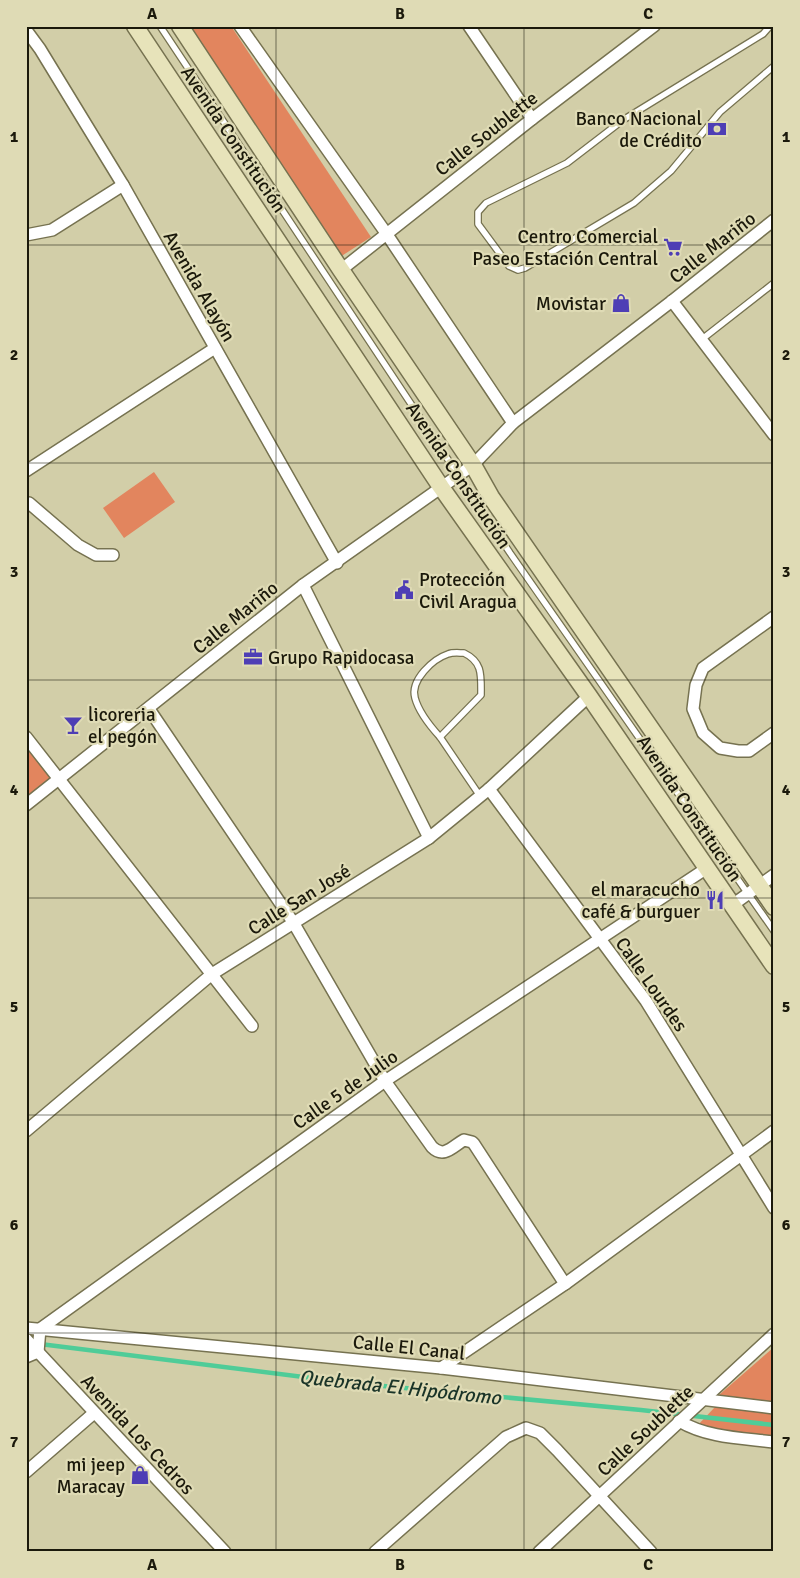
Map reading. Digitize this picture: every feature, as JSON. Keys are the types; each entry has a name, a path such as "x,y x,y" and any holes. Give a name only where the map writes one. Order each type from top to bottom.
{"street":[{"name":"Avenida Constitución","path":"135,26 441,487 589,696 774,966"},
{"name":"Avenida Constitución","path":"180,26 340,270 473,465 491,498 754,890 774,907"},
{"path":"240,26 386,233 513,423"},
{"path":"469,26 532,119"},
{"name":"Calle Soublette","path":"340,270 654,26"},
{"name":"Avenida Alayón","path":"26,30 40,49 122,185 337,562"},
{"path":"26,235 52,230 122,185"},
{"name":"Calle Mariño","path":"26,805 303,585 473,465 513,423 774,220"},
{"path":"672,301 774,434"},
{"path":"26,471 215,348"},
{"path":"27,503 78,545 96,555 113,555"},
{"path":"303,585 429,838"},
{"path":"774,617 702,668 696,685 693,709 703,732 720,748 738,752 749,751 774,733"},
{"name":"Calle San José","path":"26,1131 212,974 429,838 485,792 589,696"},
{"path":"149,709 293,922 385,1081 435,1150 446,1152 464,1140 474,1144 565,1284"},
{"path":"26,737 252,1026"},
{"name":"Calle Lourdes","path":"485,792 646,1001 774,1208"},
{"name":"Calle 5 de Julio","path":"40,1329 385,1081 707,868"},
{"path":"732,906 774,875"},
{"path":"441,1368 565,1284 774,1131"},
{"name":"Calle El Canal","path":"26,1328 441,1368 774,1408"},
{"path":"26,1357 37,1351 40,1329"},
{"name":"Calle Soublette","path":"540,1552 774,1334"},
{"name":"Avenida Los Cedros","path":"26,1339 225,1552"},
{"path":"26,1472 94,1413"},
{"path":"680,1421 706,1434 774,1442"},
{"path":"375,1552 506,1437 526,1428 540,1433 651,1552"}],"lane":[{"path":"160,26 510,553 754,890 774,931"},
{"path":"770,26 763,34 623,120 567,163 486,203 478,212 478,224 509,266 518,270 526,268 634,203 671,171 720,112 774,66"},
{"path":"701,340 774,283"},
{"path":"440,737 481,695 481,677 478,664 472,656 464,652 448,654 431,664 418,676 414,696 426,722 485,792"}],"shaded area":[{"path":"188,26 231,26 371,237 340,257"},
{"path":"154,472 175,502 124,538 103,508"},
{"path":"26,737 59,778 26,805"},
{"path":"774,1347 774,1402 719,1395"},
{"path":"716,1406 774,1413 774,1439 696,1427"}],"waterway":[{"name":"Quebrada El Hipódromo","path":"40,1344 351,1383 641,1410 774,1425"}],"place":[{"name":"Banco Nacional de Crédito","path":"717,129"},
{"name":"Centro Comercial Paseo Estación Central","path":"673,247"},
{"name":"Movistar","path":"621,303"},
{"name":"Protección Civil Aragua","path":"404,590"},
{"name":"Grupo Rapidocasa","path":"253,657"},
{"name":"licoreria el pegón","path":"73,725"},
{"name":"el maracucho café & burguer","path":"715,900"},
{"name":"mi jeep Maracay","path":"140,1475"}]}
